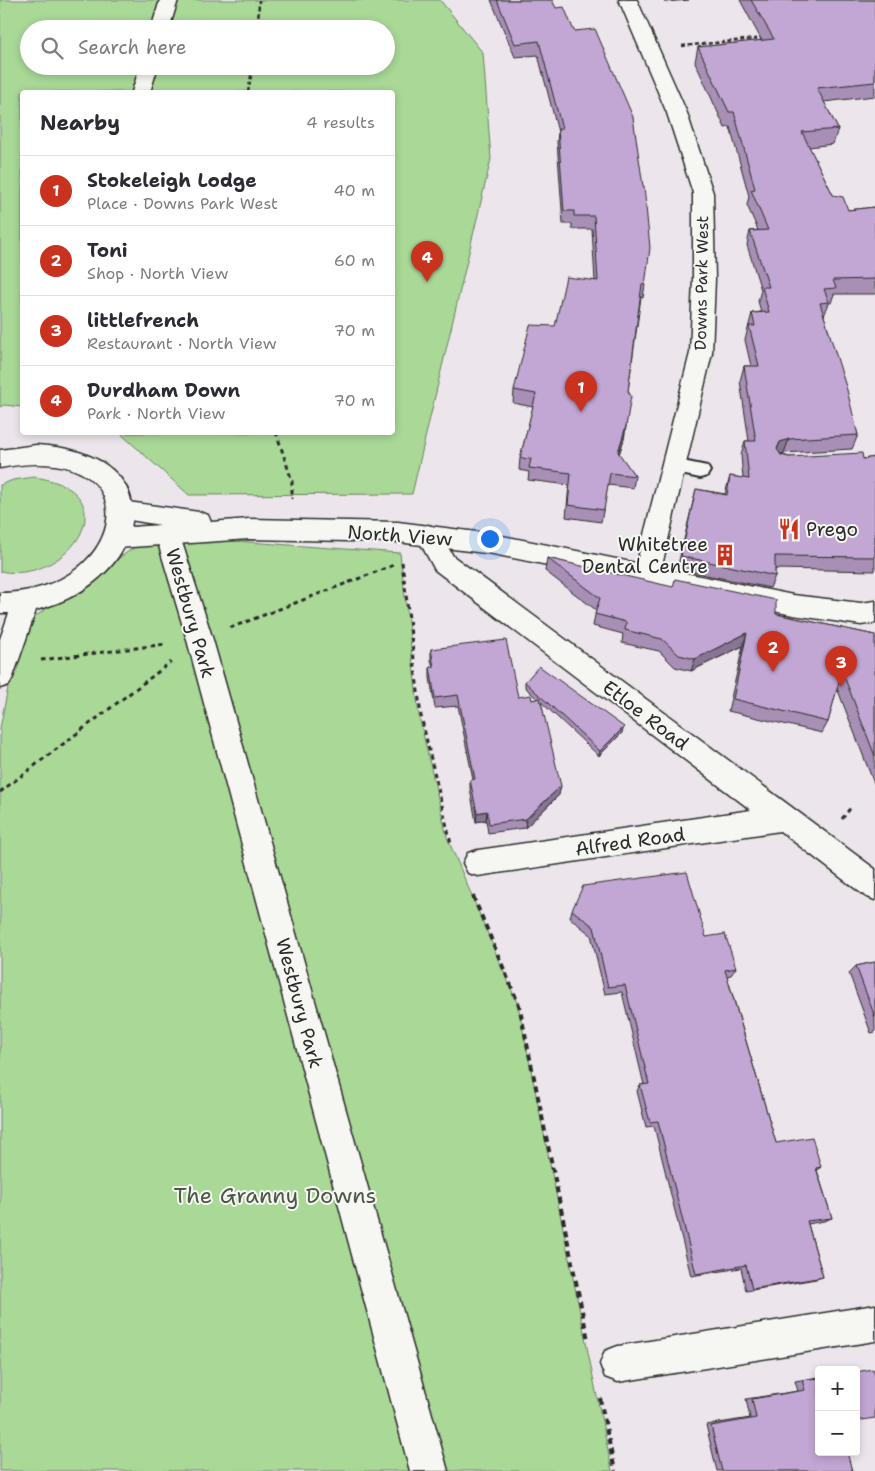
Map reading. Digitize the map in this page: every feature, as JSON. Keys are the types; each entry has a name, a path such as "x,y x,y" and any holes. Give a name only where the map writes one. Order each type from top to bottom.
{"street":[{"path":"163,20 169,0"},
{"name":"Downs Park West","path":"628,0 677,113 703,192 704,279 700,353 647,574"},
{"path":"142,90 146,75"},
{"path":"9,457 25,435"},
{"path":"0,603 26,602 54,595 82,580 103,560 117,538 121,510 115,491 102,474 83,462 62,444 40,453 9,457"},
{"name":"North View","path":"121,510 248,529"},
{"name":"North View","path":"117,538 168,536 248,529 398,532 493,544 793,605 861,614 875,612"},
{"name":"Etloe Road","path":"428,535 444,563 782,818 871,880"},
{"name":"Westbury Park","path":"168,536 200,640 429,1471"},
{"path":"2,671 26,602"},
{"name":"Alfred Road","path":"466,858 782,818"},
{"path":"604,1355 875,1323"}],"lane":[{"path":"674,466 700,471"}],"path":[{"path":"258,20 259,0"},
{"path":"650,50 767,38"},
{"path":"248,90 251,75"},
{"path":"277,435 292,481 292,498 283,529"},
{"path":"398,532 421,716 448,838 466,858"},
{"path":"2,671 200,640"},
{"path":"472,894 519,1005 604,1355"},
{"path":"599,1394 615,1471"}],"green space":[{"path":"0,0 440,0 483,53 491,159 412,494 189,495 122,435 395,435 395,90 20,90 20,407 4,405 0,407"},
{"path":"34,477 64,486 80,500 85,517 80,535 67,552 48,565 25,572 0,571 0,485 13,480"},
{"name":"The Granny Downs","path":"152,535 400,553 419,716 447,837 518,1005 612,1471 0,1471 0,728 20,627"}],"building":[{"path":"497,0 552,0 556,8 564,7 574,31 595,29 633,117 644,186 650,248 645,285 642,284 628,391 631,396 626,426 618,452 635,476 610,473 604,510 568,505 571,473 529,468 531,459 520,458 536,394 514,390 530,325 555,326 566,277 598,281 594,216 574,216 574,211 564,211 558,129 562,129 539,41 515,44"},
{"path":"751,0 875,0 875,82 817,88 838,129 802,132 833,195 843,197 848,210 875,207 875,279 833,280 836,288 824,289 829,302 820,303 847,390 858,435 789,439 780,442 777,449 781,455 789,457 862,453 863,459 875,457 875,557 775,556 775,576 681,556 696,489 727,495 730,476 749,479 745,441 756,441 744,366 759,366 749,326 755,326 752,313 769,312 762,287 769,287 750,231 768,230 751,190 755,189 734,112 729,112 698,47 774,39"},
{"path":"547,558 673,587 675,579 776,600 776,614 875,635 875,756 842,671 828,722 733,699 747,633 695,659 679,655 662,639 625,630 626,622 595,614 600,598"},
{"path":"506,640 518,697 531,695 532,700 540,698 561,786 526,819 489,824 487,811 477,813 470,780 475,779 458,695 435,698 430,667 434,667 431,649"},
{"path":"539,666 624,727 600,751 525,682"},
{"path":"687,872 706,937 725,934 736,968 725,970 776,1143 812,1137 821,1167 816,1168 832,1218 807,1221 823,1277 752,1289 746,1265 696,1274 658,1121 650,1122 640,1085 649,1084 625,985 608,987 594,927 572,910 583,886"},
{"path":"875,962 875,1017 856,966"},
{"path":"873,1369 875,1372 875,1418 860,1420 860,1411 860,1371"},
{"path":"815,1378 815,1456 848,1456 852,1471 722,1471 711,1426 756,1418 752,1399 805,1390 802,1380"}],"place":[{"name":"Durdham Down","path":"427,282"},
{"name":"Stokeleigh Lodge","path":"581,412"},
{"name":"Prego","path":"789,529"},
{"name":"Whitetree Dental Centre","path":"725,555"},
{"name":"Toni","path":"773,672"},
{"name":"littlefrench","path":"841,687"}]}
